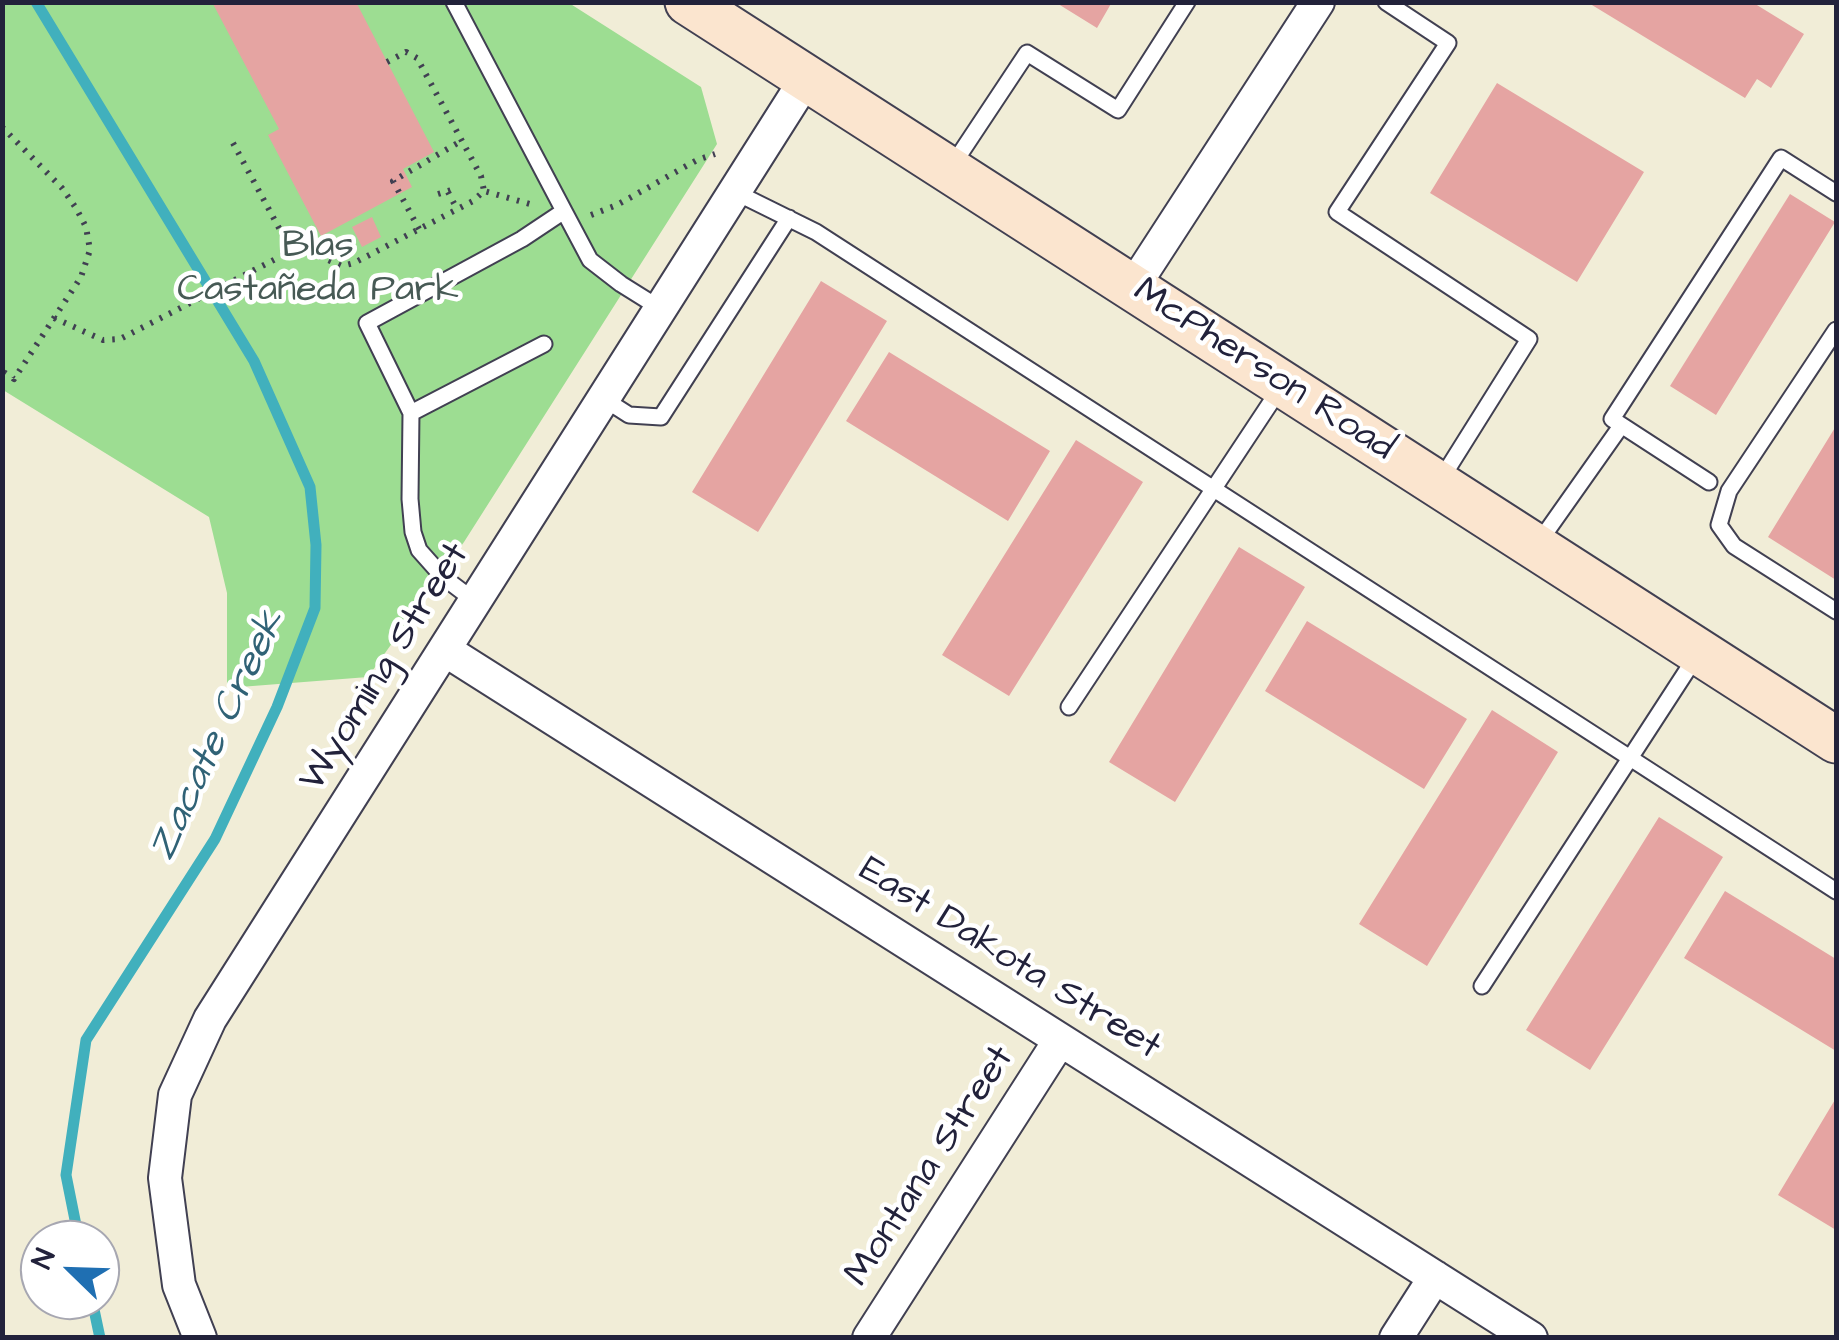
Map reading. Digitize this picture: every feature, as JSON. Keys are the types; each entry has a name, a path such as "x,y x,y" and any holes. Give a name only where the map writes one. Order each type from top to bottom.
{"main road":[{"name":"McPherson Road","path":"688,2 1699,652 1833,731"}],"street":[{"path":"1133,287 1318,2"},
{"name":"Wyoming Street","path":"200,1338 180,1284 165,1178 175,1095 210,1019 806,80"},
{"name":"East Dakota Street","path":"445,650 1531,1338"},
{"name":"Montana Street","path":"870,1338 1060,1040"},
{"path":"1396,1338 1435,1277"}],"lane":[{"path":"454,2 590,260 661,309"},
{"path":"950,170 1026,53 1118,110 1187,2"},
{"path":"1386,2 1448,43 1338,212 1529,339 1438,484"},
{"path":"1709,482 1612,419 1782,158 1836,194"},
{"path":"735,192 816,232 1836,891"},
{"path":"476,602 428,563 413,532 411,413 367,323 522,239 564,211"},
{"path":"604,400 628,414 661,417 789,218"},
{"path":"1836,330 1729,491 1719,525 1734,546 1836,612"},
{"path":"411,413 544,344"},
{"path":"1069,707 1283,384"},
{"path":"1536,547 1621,426"},
{"path":"1482,986 1699,652"}],"path":[{"path":"387,62 406,52 417,58 480,176 484,191"},
{"path":"2,127 62,188 86,227 90,250 88,263 14,379 2,371"},
{"path":"419,229 393,181 462,141"},
{"path":"233,143 292,252"},
{"path":"589,215 617,205 715,154"},
{"path":"438,194 458,188"},
{"path":"54,318 102,340 120,339 299,248 342,266 457,209 484,191 535,205"},
{"path":"448,192 457,209"}],"green space":[{"name":"Blas Castañeda Park","path":"2,3 569,3 701,87 717,144 464,542 368,677 227,688 227,593 209,517 3,390"}],"building":[{"path":"212,2 356,2 434,152 403,169 412,187 321,236 268,135 279,129"},
{"path":"1055,2 1112,2 1097,28"},
{"path":"1587,2 1752,2 1804,34 1771,88 1757,79 1745,98"},
{"path":"1497,83 1644,172 1577,282 1430,193"},
{"path":"1790,194 1835,222 1716,415 1670,386"},
{"path":"372,217 381,237 362,247 352,227"},
{"path":"821,281 887,321 758,532 692,492"},
{"path":"889,352 1050,451 1008,521 846,421"},
{"path":"1836,426 1836,580 1768,537"},
{"path":"1076,440 1143,482 1009,696 942,655"},
{"path":"1239,547 1305,587 1175,802 1109,762"},
{"path":"1307,621 1467,719 1424,789 1265,691"},
{"path":"1492,710 1558,752 1427,966 1359,924"},
{"path":"1659,817 1723,857 1590,1070 1526,1030"},
{"path":"1725,891 1836,959 1836,1051 1684,958"},
{"path":"1836,1098 1836,1230 1778,1195"}],"waterway":[{"name":"Zacate Creek","path":"36,2 254,361 310,487 316,545 315,608 277,707 215,839 86,1040 66,1175 75,1220"},
{"name":"Zacate Creek","path":"96,1320 100,1338"}]}
